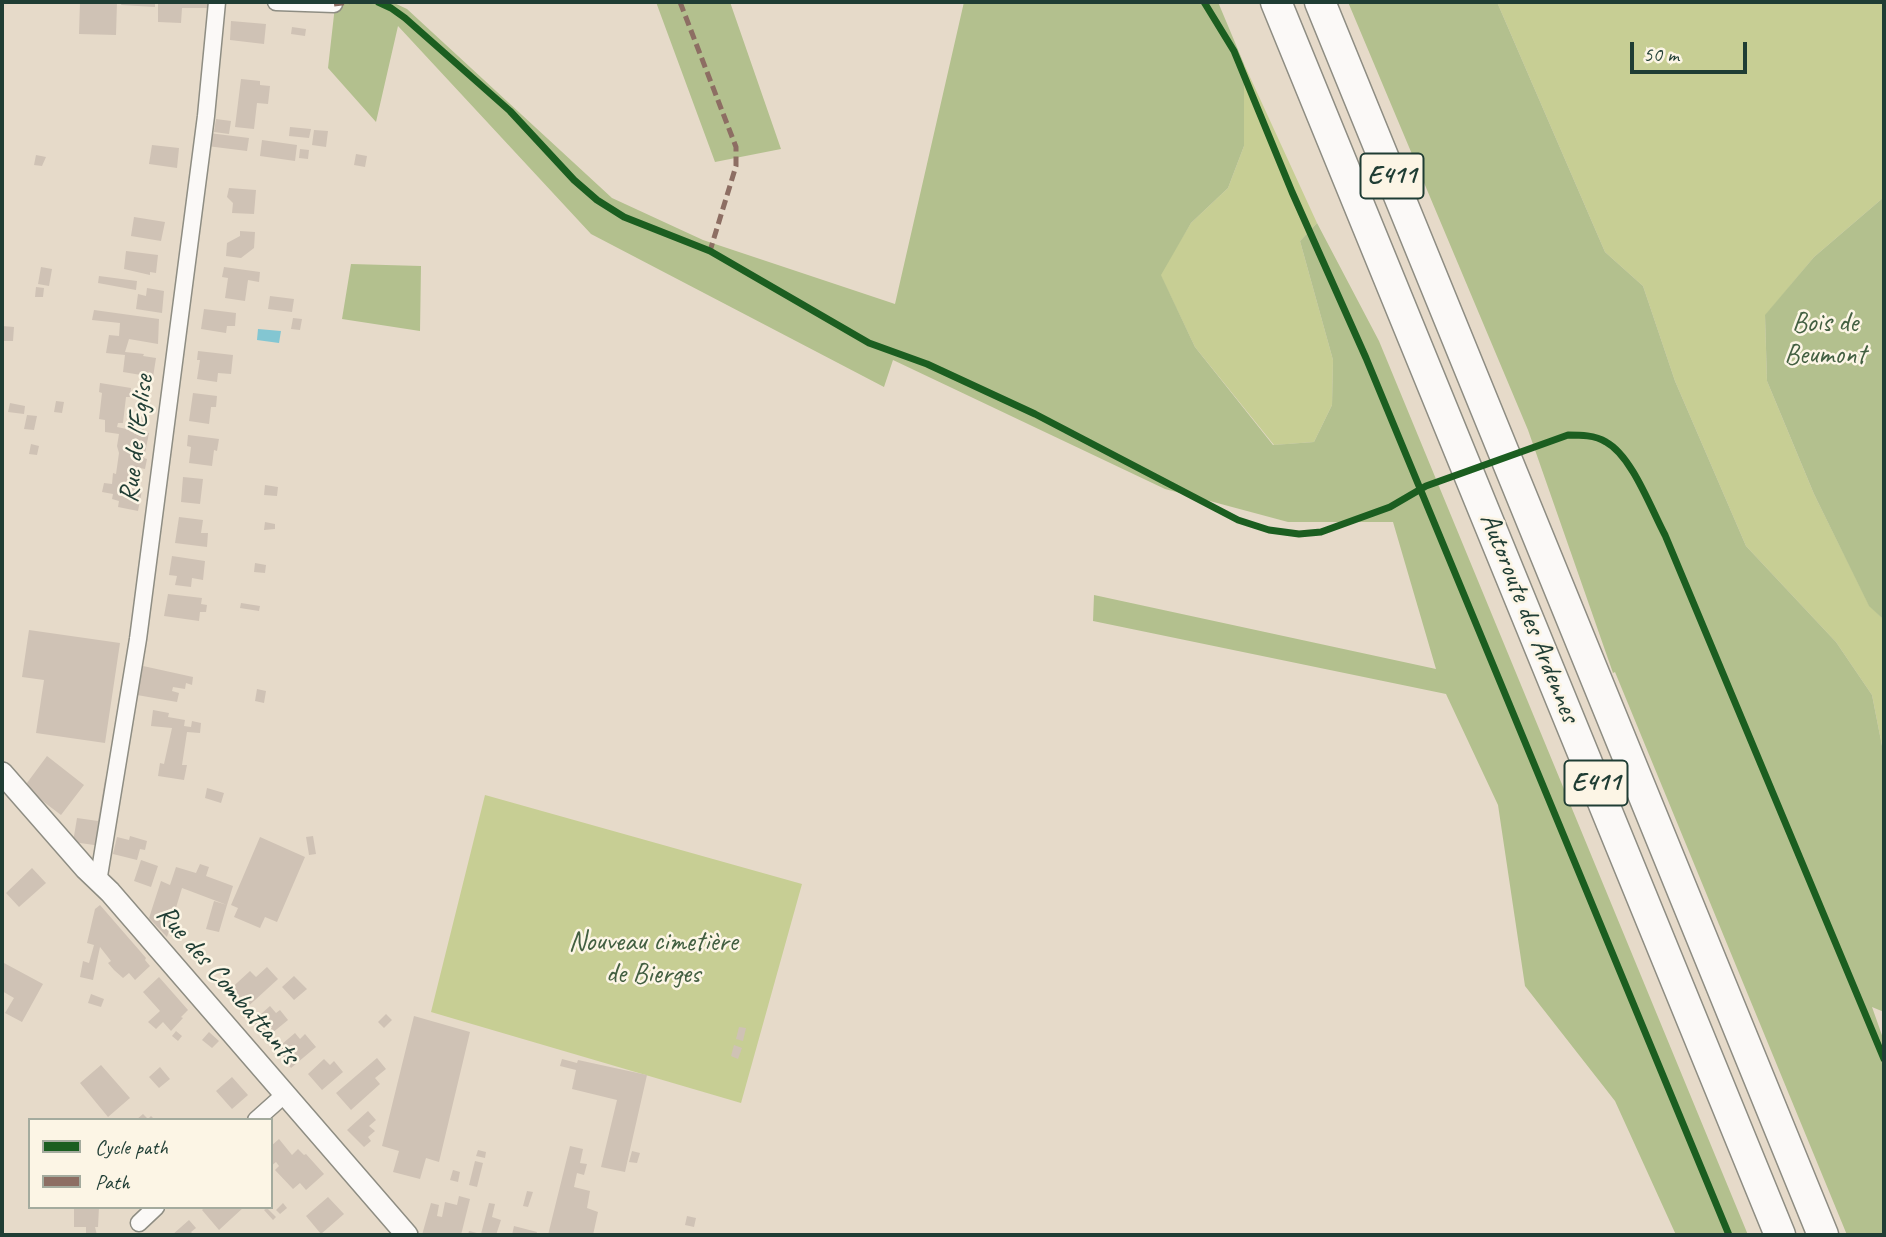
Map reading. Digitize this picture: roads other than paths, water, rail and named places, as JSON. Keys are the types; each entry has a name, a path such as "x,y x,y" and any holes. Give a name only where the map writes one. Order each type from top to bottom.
{"highway":[{"name":"Autoroute des Ardennes","path":"1276,2 1780,1235"},
{"name":"Autoroute des Ardennes","path":"1320,2 1824,1235"}],"street":[{"name":"Rue de l'Eglise","path":"99,882 138,639 206,116 218,2"},
{"path":"276,2 334,4"},
{"name":"Rue des Combattants","path":"2,773 110,892 407,1235"},
{"path":"258,1118 284,1095"},
{"path":"139,1223 154,1209"}],"water":[{"path":"258,329 281,331 279,343 257,340"}],"park label":[{"name":"Bois de Beumont","path":"1825,340"},
{"name":"Nouveau cimetière de Bierges","path":"653,959"}]}
